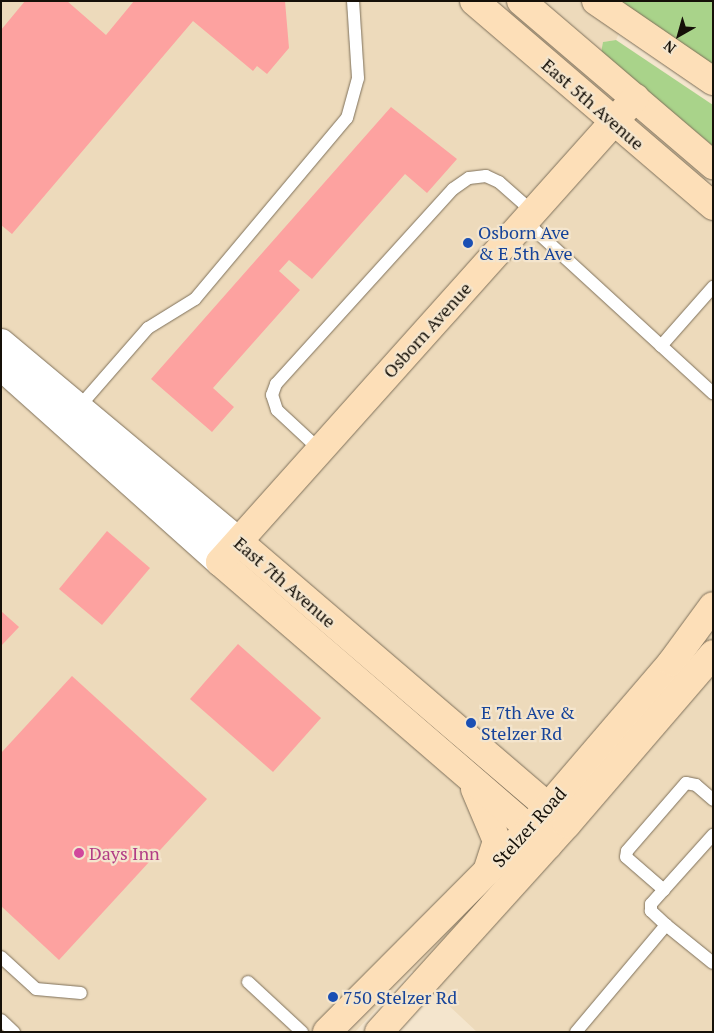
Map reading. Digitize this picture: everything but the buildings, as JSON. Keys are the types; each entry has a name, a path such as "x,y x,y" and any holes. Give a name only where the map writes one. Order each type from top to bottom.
{"main road":[{"name":"East 5th Avenue","path":"474,1 713,206"},
{"name":"East 5th Avenue","path":"521,1 713,165"},
{"path":"596,1 713,81"},
{"name":"Osborn Avenue","path":"220,562 635,98"},
{"name":"East 7th Avenue","path":"239,542 558,816"},
{"name":"East 7th Avenue","path":"220,562 539,837"},
{"name":"Stelzer Road","path":"558,816 713,606"},
{"name":"Stelzer Road","path":"379,1032 539,837 713,654"},
{"path":"442,753 478,792 495,829 496,855 482,879"},
{"name":"Stelzer Road","path":"327,1032 482,879 539,837"}],"street":[{"name":"East 7th Avenue","path":"1,343 80,407 239,542"},
{"name":"East 7th Avenue","path":"1,366 220,562"}],"lane":[{"path":"80,407 148,328 195,299 347,118 358,78 353,1"},
{"path":"320,450 277,410 272,395 276,384 452,189 469,178 486,176 499,182 529,216 661,346 713,393"},
{"path":"661,346 713,287"},
{"path":"664,890 626,857 627,851 686,784 696,785 713,800"},
{"path":"713,835 651,904 651,911 713,963"},
{"path":"576,1032 666,925"},
{"path":"1,957 36,989 81,993"},
{"path":"248,982 302,1032"},
{"path":"1,1020 14,1032"}],"shaded area":[{"path":"1,1 605,1 627,16 616,40 603,42 601,54 713,146 713,1032 477,1032 412,971 355,1032 1,1032"}],"green space":[{"path":"605,1 713,1 713,73"},
{"path":"616,40 713,105 713,146 601,53 603,42"}],"place":[{"name":"Osborn Ave & E 5th Ave","path":"468,243"},
{"name":"E 7th Ave & Stelzer Rd","path":"471,723"},
{"name":"Days Inn","path":"79,853"},
{"name":"750 Stelzer Rd","path":"333,997"}]}
